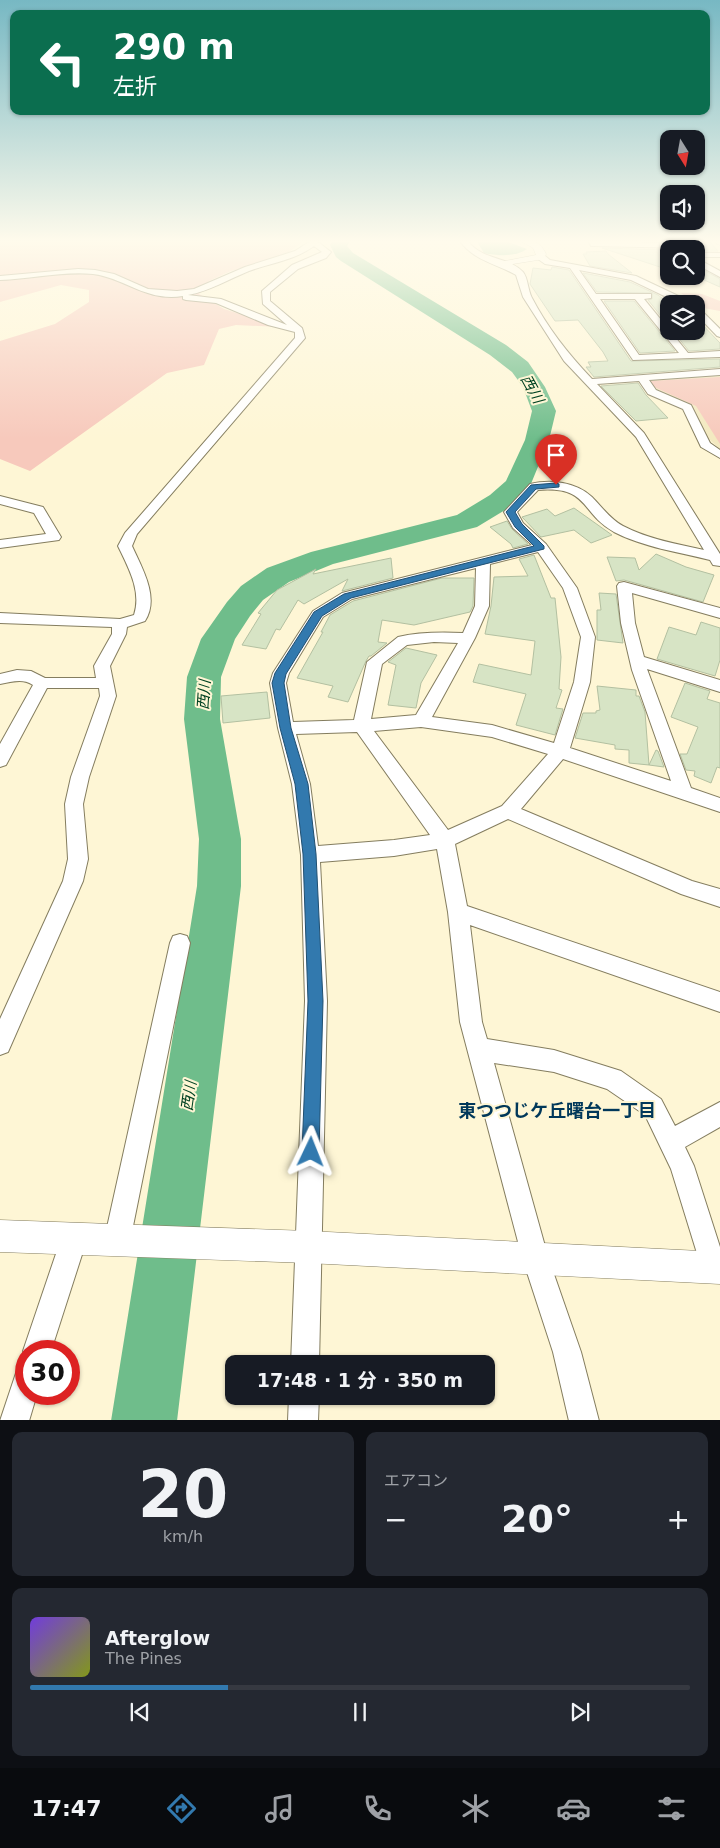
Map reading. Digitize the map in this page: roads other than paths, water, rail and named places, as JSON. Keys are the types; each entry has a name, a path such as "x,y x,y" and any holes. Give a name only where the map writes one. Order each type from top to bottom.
{"street":[{"path":"231,306 271,323 299,330"},
{"path":"0,618 120,624 140,618 144,610 141,581 125,546 131,533 292,350 300,338 299,330 271,306"},
{"path":"534,306 569,361 640,434 718,562"},
{"path":"600,306 636,358 720,354"},
{"path":"645,306 686,356"},
{"path":"705,310 714,313"},
{"path":"705,318 720,334"},
{"path":"590,382 720,372"},
{"path":"642,378 652,392 688,407 706,445 720,455"},
{"path":"310,854 394,848 445,840 508,811 560,751 582,682 588,637 570,588 540,548 518,525 510,512 534,487 556,485 576,490 609,523 620,530 718,562"},
{"path":"0,500 40,510 54,537 0,544"},
{"path":"305,1355 316,1001 310,854 301,784 286,728 278,683 281,673 318,614 347,596 540,548"},
{"path":"421,721 468,638 482,606 483,562"},
{"path":"684,793 659,726 638,661 629,628 624,586 720,612"},
{"path":"0,1043 72,882 78,859 74,804 80,777 108,696 102,666 119,634 120,624"},
{"path":"468,638 434,636 403,641 375,662 361,726 445,840 458,912 471,1022 535,1258 567,1352 584,1420"},
{"path":"638,661 720,686"},
{"path":"0,679 17,675 32,676 42,682 105,683"},
{"path":"0,760 42,682"},
{"path":"286,728 361,726 421,721 492,730 720,805"},
{"path":"508,811 688,888 720,898"},
{"path":"458,912 720,1002"},
{"path":"117,1240 180,943"},
{"path":"0,1236 308,1247 716,1267 682,1166 653,1108 613,1079 554,1061 478,1049"},
{"path":"670,1142 720,1114"},
{"path":"41,1340 74,1239"},
{"path":"14,1420 19,1405"},
{"path":"303,1420 304,1405"}],"waterway":[{"name":"西川","path":"144,1420 219,886 220,839 202,719 204,677 218,639 238,609 252,593 278,575 322,558 467,521 500,501 518,485 537,440 544,411 534,387 520,367 498,350 427,306"}],"district":[{"name":"東つつじケ丘曙台一丁目","path":"557,1110"}]}
